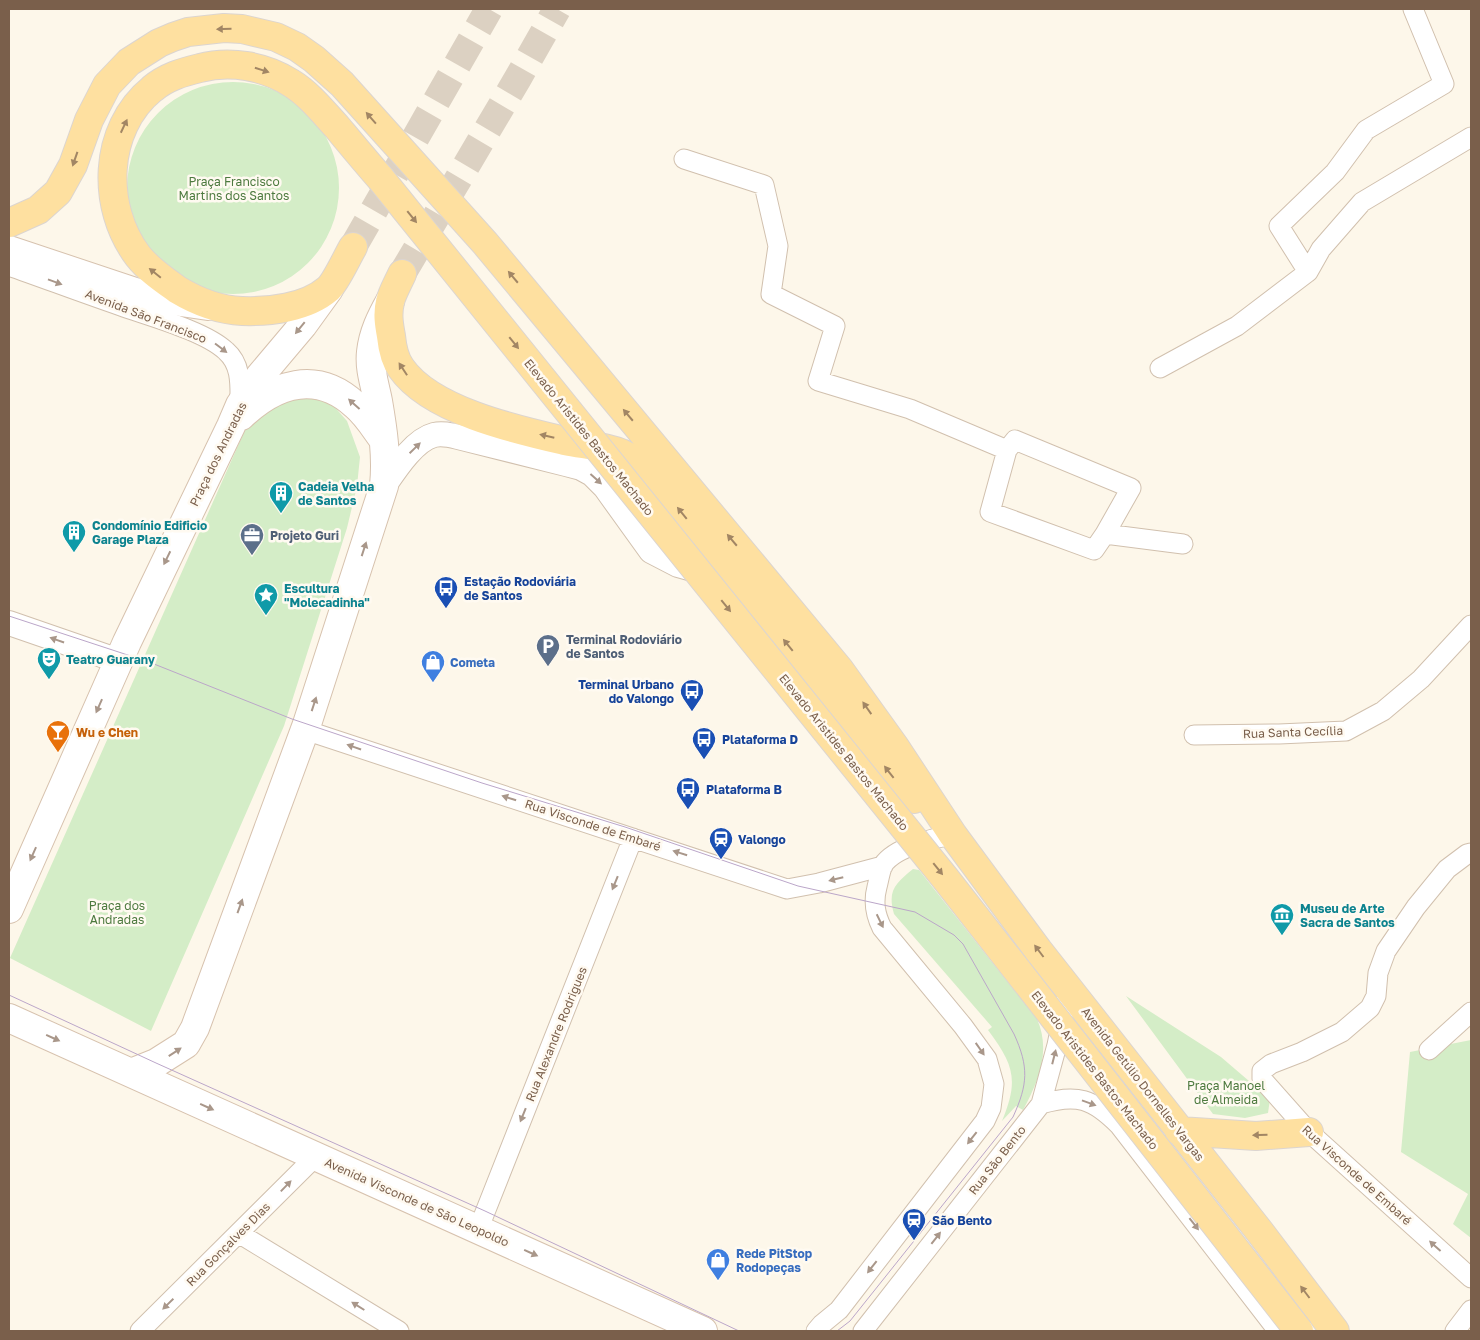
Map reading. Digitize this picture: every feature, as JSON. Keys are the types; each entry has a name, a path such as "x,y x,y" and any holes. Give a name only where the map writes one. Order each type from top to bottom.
{"main road":[{"path":"9,223 38,210 58,192 73,165 96,103 116,74 144,52 173,37 188,32 224,28 242,29 276,37 297,47 314,59 342,84 485,244 839,669 895,747 951,832"},
{"name":"Elevado Aristides Bastos Machado","path":"212,307 188,296 151,271 139,257 120,225 112,191 112,166 125,122 152,89 168,78 186,71 228,64 252,66 291,82 310,98 381,179 945,878 1299,1331"},
{"path":"212,307 238,311 276,310 308,300 329,288 353,247"},
{"name":"Avenida São Francisco","path":"9,250 154,298 212,307"},
{"path":"11,1022 131,1073 156,1063 186,1044 195,1028 305,730 384,486 386,464 385,441 373,384 371,360 379,321 402,274"},
{"name":"Praça dos Andradas","path":"9,908 119,661 236,415 269,364 303,325 329,288"},
{"path":"390,301 388,320 396,356 400,367 419,387 445,403 497,423 527,432 611,450 632,460 649,475 898,785 951,832"},
{"path":"236,415 275,391 288,386 311,384 334,390 344,396 362,411 385,441"},
{"name":"Avenida Getúlio Dornelles Vargas","path":"951,832 1068,990 1260,1232 1335,1331"},
{"name":"Avenida Visconde de São Leopoldo","path":"131,1073 703,1331"},
{"path":"1179,1131 1256,1136 1309,1132"}],"street":[{"path":"1308,272 1279,226 1335,172 1366,130 1444,84 1413,9"},
{"path":"1160,368 1237,326 1308,272 1321,249 1362,202 1471,137"},
{"path":"684,159 764,185 778,246 771,294 835,326 818,381 901,406 1007,450"},
{"name":"Avenida São Francisco","path":"9,266 164,321 216,344 227,352 238,371 240,384 236,415"},
{"path":"384,486 407,457 426,439 443,434 458,436 566,464 581,468 592,474 605,487 652,551 678,565 734,579"},
{"path":"1015,440 1131,488 1105,534 1094,550 990,512 1007,450 1015,440"},
{"path":"1105,534 1183,544"},
{"path":"9,623 119,661"},
{"name":"Rua Santa Cecília","path":"1194,735 1346,731 1383,711 1421,679 1471,625"},
{"name":"Rua Visconde de Embaré","path":"305,730 787,889 819,883 882,866 894,855 904,850 951,832"},
{"name":"Rua Alexandre Rodrigues","path":"478,1230 633,838"},
{"name":"Rua Visconde de Embaré","path":"1471,853 1447,869 1416,907 1386,951 1378,973 1376,996 1370,1008 1342,1032 1302,1052 1271,1064 1262,1071 1262,1079 1309,1132 1471,1278"},
{"path":"816,1331 839,1310 985,1121 991,1108 993,1096 994,1084 987,1059 963,1026 882,928 876,917 875,893 882,866"},
{"name":"Rua São Bento","path":"862,1331 1041,1104 1057,1045 1068,990"},
{"path":"1429,1050 1471,1012"},
{"path":"1041,1104 1055,1100 1074,1099 1091,1103 1104,1110 1119,1125 1278,1331"},
{"name":"Rua Gonçalves Dias","path":"140,1331 240,1234 316,1156"},
{"path":"240,1234 400,1331"},
{"path":"1455,1331 1471,1310"}],"green space":[{"name":"Praça Francisco Martins dos Santos","path":"233,82 254,84 274,90 292,100 308,113 321,129 331,147 337,167 339,188 337,209 331,229 321,247 308,263 292,276 274,286 254,292 233,294 212,292 192,286 174,276 158,263 145,247 135,229 129,209 127,188 129,167 135,147 145,129 158,113 174,100 192,90 212,84"},
{"name":"Praça dos Andradas","path":"312,392 332,404 347,421 360,457 357,486 347,528 284,726 151,1031 10,958 245,430 260,406"},
{"path":"913,869 919,870 1037,1019 1043,1042 1043,1054 1038,1077 1023,1110 1016,1106 1002,1121 1011,1094 1011,1073 1004,1053 988,1030 992,1027 894,914 892,893 894,888"},
{"name":"Praça Manoel de Almeida","path":"1126,996 1221,1057 1270,1099 1268,1113 1245,1118 1213,1114"},
{"path":"1471,1040 1471,1238 1453,1224 1468,1194 1401,1152 1410,1052"}],"tunnel":[{"path":"353,247 489,9"},
{"path":"402,274 557,9"}],"tram line":[{"path":"9,616 149,662 292,719 482,783 625,827 798,886 915,912 954,935 963,944 1014,1034 1024,1066 1025,1076 1022,1095 1013,1117 850,1321 837,1331"},
{"path":"9,995 485,1211 739,1331"}],"place":[{"name":"Cadeia Velha de Santos","path":"281,514"},
{"name":"Condomínio Edificio Garage Plaza","path":"74,553"},
{"name":"Projeto Guri","path":"252,556"},
{"name":"Estação Rodoviária de Santos","path":"446,609"},
{"name":"Escultura \"Molecadinha\"","path":"266,616"},
{"name":"Terminal Rodoviário de Santos","path":"548,667"},
{"name":"Teatro Guarany","path":"49,680"},
{"name":"Cometa","path":"433,683"},
{"name":"Terminal Urbano do Valongo","path":"692,712"},
{"name":"Wu e Chen","path":"58,753"},
{"name":"Plataforma D","path":"704,760"},
{"name":"Plataforma B","path":"688,810"},
{"name":"Valongo","path":"721,860"},
{"name":"Museu de Arte Sacra de Santos","path":"1282,936"},
{"name":"São Bento","path":"914,1241"},
{"name":"Rede PitStop Rodopeças","path":"718,1281"}]}
